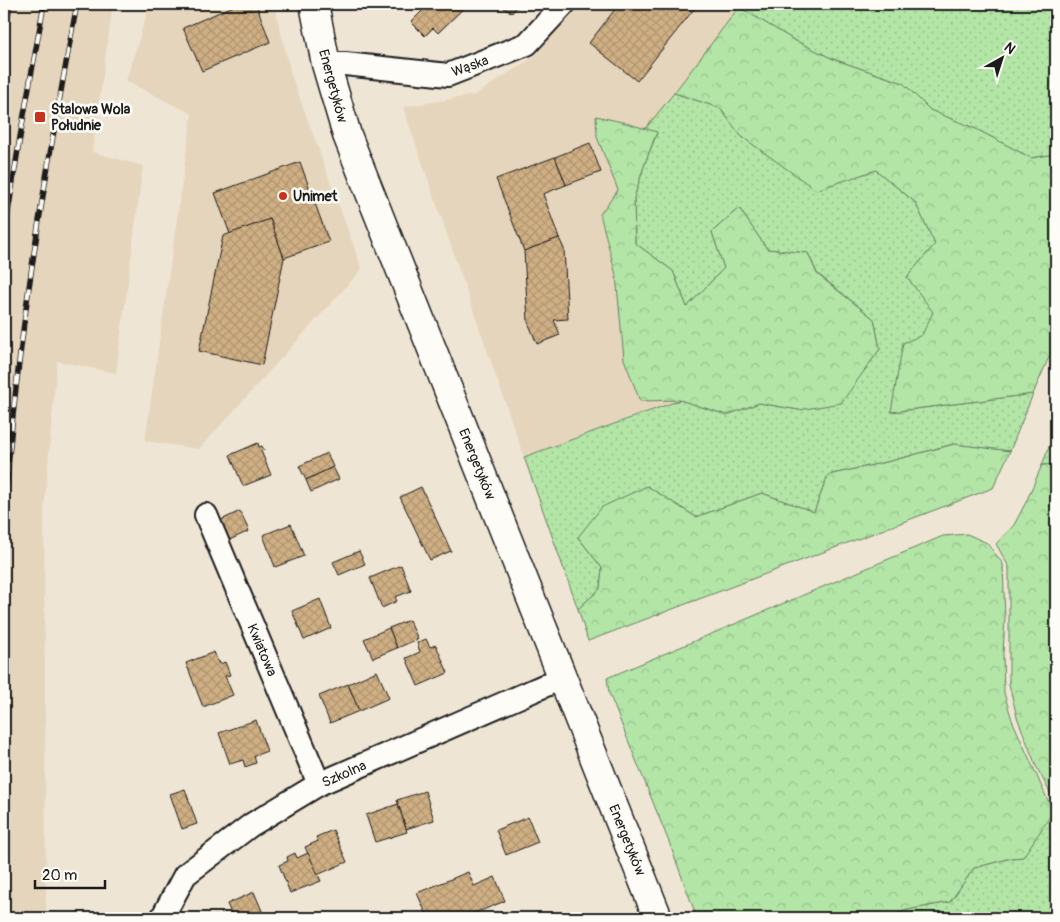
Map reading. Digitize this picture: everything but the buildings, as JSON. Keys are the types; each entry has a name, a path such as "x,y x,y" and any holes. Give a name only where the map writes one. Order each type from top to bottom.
{"main road":[{"name":"Energetyków","path":"314,4 326,64 341,117 362,175 658,918"}],"street":[{"name":"Wąska","path":"326,64 345,64 448,75 527,44 564,4"},
{"name":"Kwiatowa","path":"206,515 319,784"},
{"name":"Szkolna","path":"162,918 185,874 251,826 319,784 562,678"}],"shaded area":[{"path":"4,4 113,4 92,152 143,166 116,373 57,361 44,510 46,918 4,918"},
{"path":"150,4 274,4 291,74 362,269 199,449 145,441 192,114 126,81"},
{"path":"577,4 742,4 635,145 680,400 524,457 403,107 475,95 535,56"}],"green space":[{"path":"742,4 824,4 828,7 832,4 1056,4 1056,154 1031,158 976,129 930,110 903,83 833,59 794,40 739,7"},
{"path":"739,7 794,40 833,59 903,83 930,110 976,129 1031,158 1056,154 1056,341 1033,394 891,412 903,343 922,335 933,312 907,277 935,244 915,202 876,170 816,190 741,136 720,108 674,93"},
{"path":"674,93 720,108 741,136 816,189 876,170 915,202 935,244 907,277 934,312 892,412 1033,394 1010,451 953,444 891,461 828,475 814,512 762,493 696,517 647,486 578,537 602,568 600,589 578,609 524,457 680,400 727,415 759,403 799,410 864,371 880,349 874,319 817,273 808,253 767,249 739,208 712,232 724,268 687,307 673,271 635,243 634,198 657,133 645,129"},
{"path":"596,116 657,132 634,198 635,243 673,271 687,307 724,268 712,232 739,208 767,249 808,253 817,274 874,319 880,349 841,403 799,410 759,403 727,415 680,400 640,401 624,359 616,275 600,214 618,190 597,137"},
{"path":"1056,429 1056,464 1042,465"},
{"path":"954,444 1010,451 993,488 588,641 578,609 600,589 602,568 578,537 602,507 647,486 696,517 762,493 814,512 828,475"},
{"path":"1056,464 1056,804 1036,766 1017,717 1009,684 1009,567 996,544 1014,525 1042,465"},
{"path":"967,534 987,543 1003,564 1005,618 1003,654 1004,693 1012,720 1053,812 1023,857 1011,858 974,868 950,902 907,910 886,918 697,918 669,842 609,693 607,678 943,536"},
{"path":"1050,806 1056,818 1056,918 886,918 907,910 950,902 974,868 1011,858 1023,857"}],"railway":[{"path":"4,40 10,4"},
{"path":"4,238 44,4"},
{"path":"4,517 16,388 33,260 77,4"}],"place":[{"name":"Stalowa Wola Południe","path":"40,117"},
{"name":"Unimet","path":"283,196"}]}
